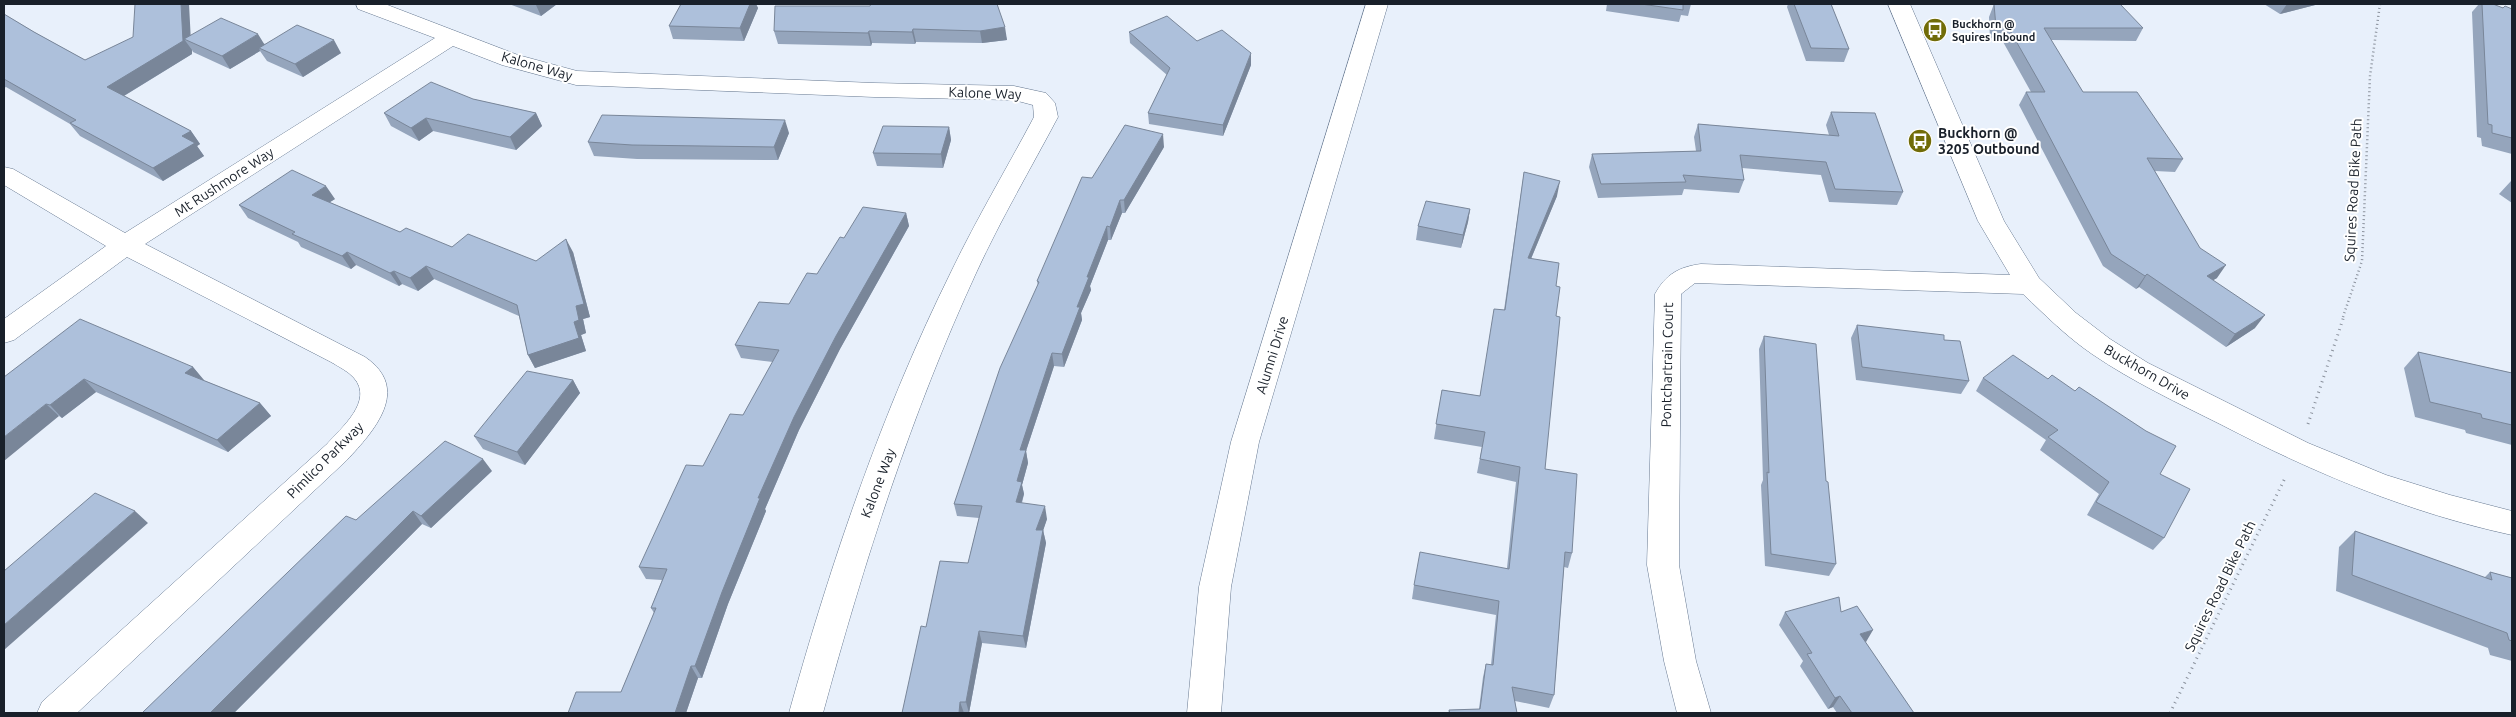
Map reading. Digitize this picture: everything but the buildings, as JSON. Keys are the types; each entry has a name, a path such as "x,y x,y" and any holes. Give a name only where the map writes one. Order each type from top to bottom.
{"street":[{"name":"Kalone Way","path":"366,4 510,60 576,78 874,90 1014,93 1038,98 1044,103 1046,118 965,270 917,378 855,544 806,713"},
{"name":"Alumni Drive","path":"1204,713 1215,587 1246,442 1377,4"},
{"name":"Buckhorn Drive","path":"1899,4 1991,221 2006,250 2030,285 2067,320 2100,346 2138,370 2250,428 2378,484 2450,507 2512,523"},
{"name":"Mt Rushmore Way","path":"4,332 125,245 450,38"},
{"name":"Pimlico Parkway","path":"4,175 125,245 341,355 362,369 370,377 374,393 374,407 364,423 338,452 54,713"},
{"name":"Pontchartrain Court","path":"1694,713 1680,661 1663,565 1668,294 1672,285 1687,275 1700,273 2030,285"}],"path":[{"name":"Squires Road Bike Path","path":"2306,429 2362,261 2370,76 2380,4"},
{"name":"Squires Road Bike Path","path":"2170,713 2289,469"}],"place":[{"name":"Buckhorn @ Squires Inbound","path":"1935,30"},
{"name":"Buckhorn @ 3205 Outbound","path":"1920,141"}]}
